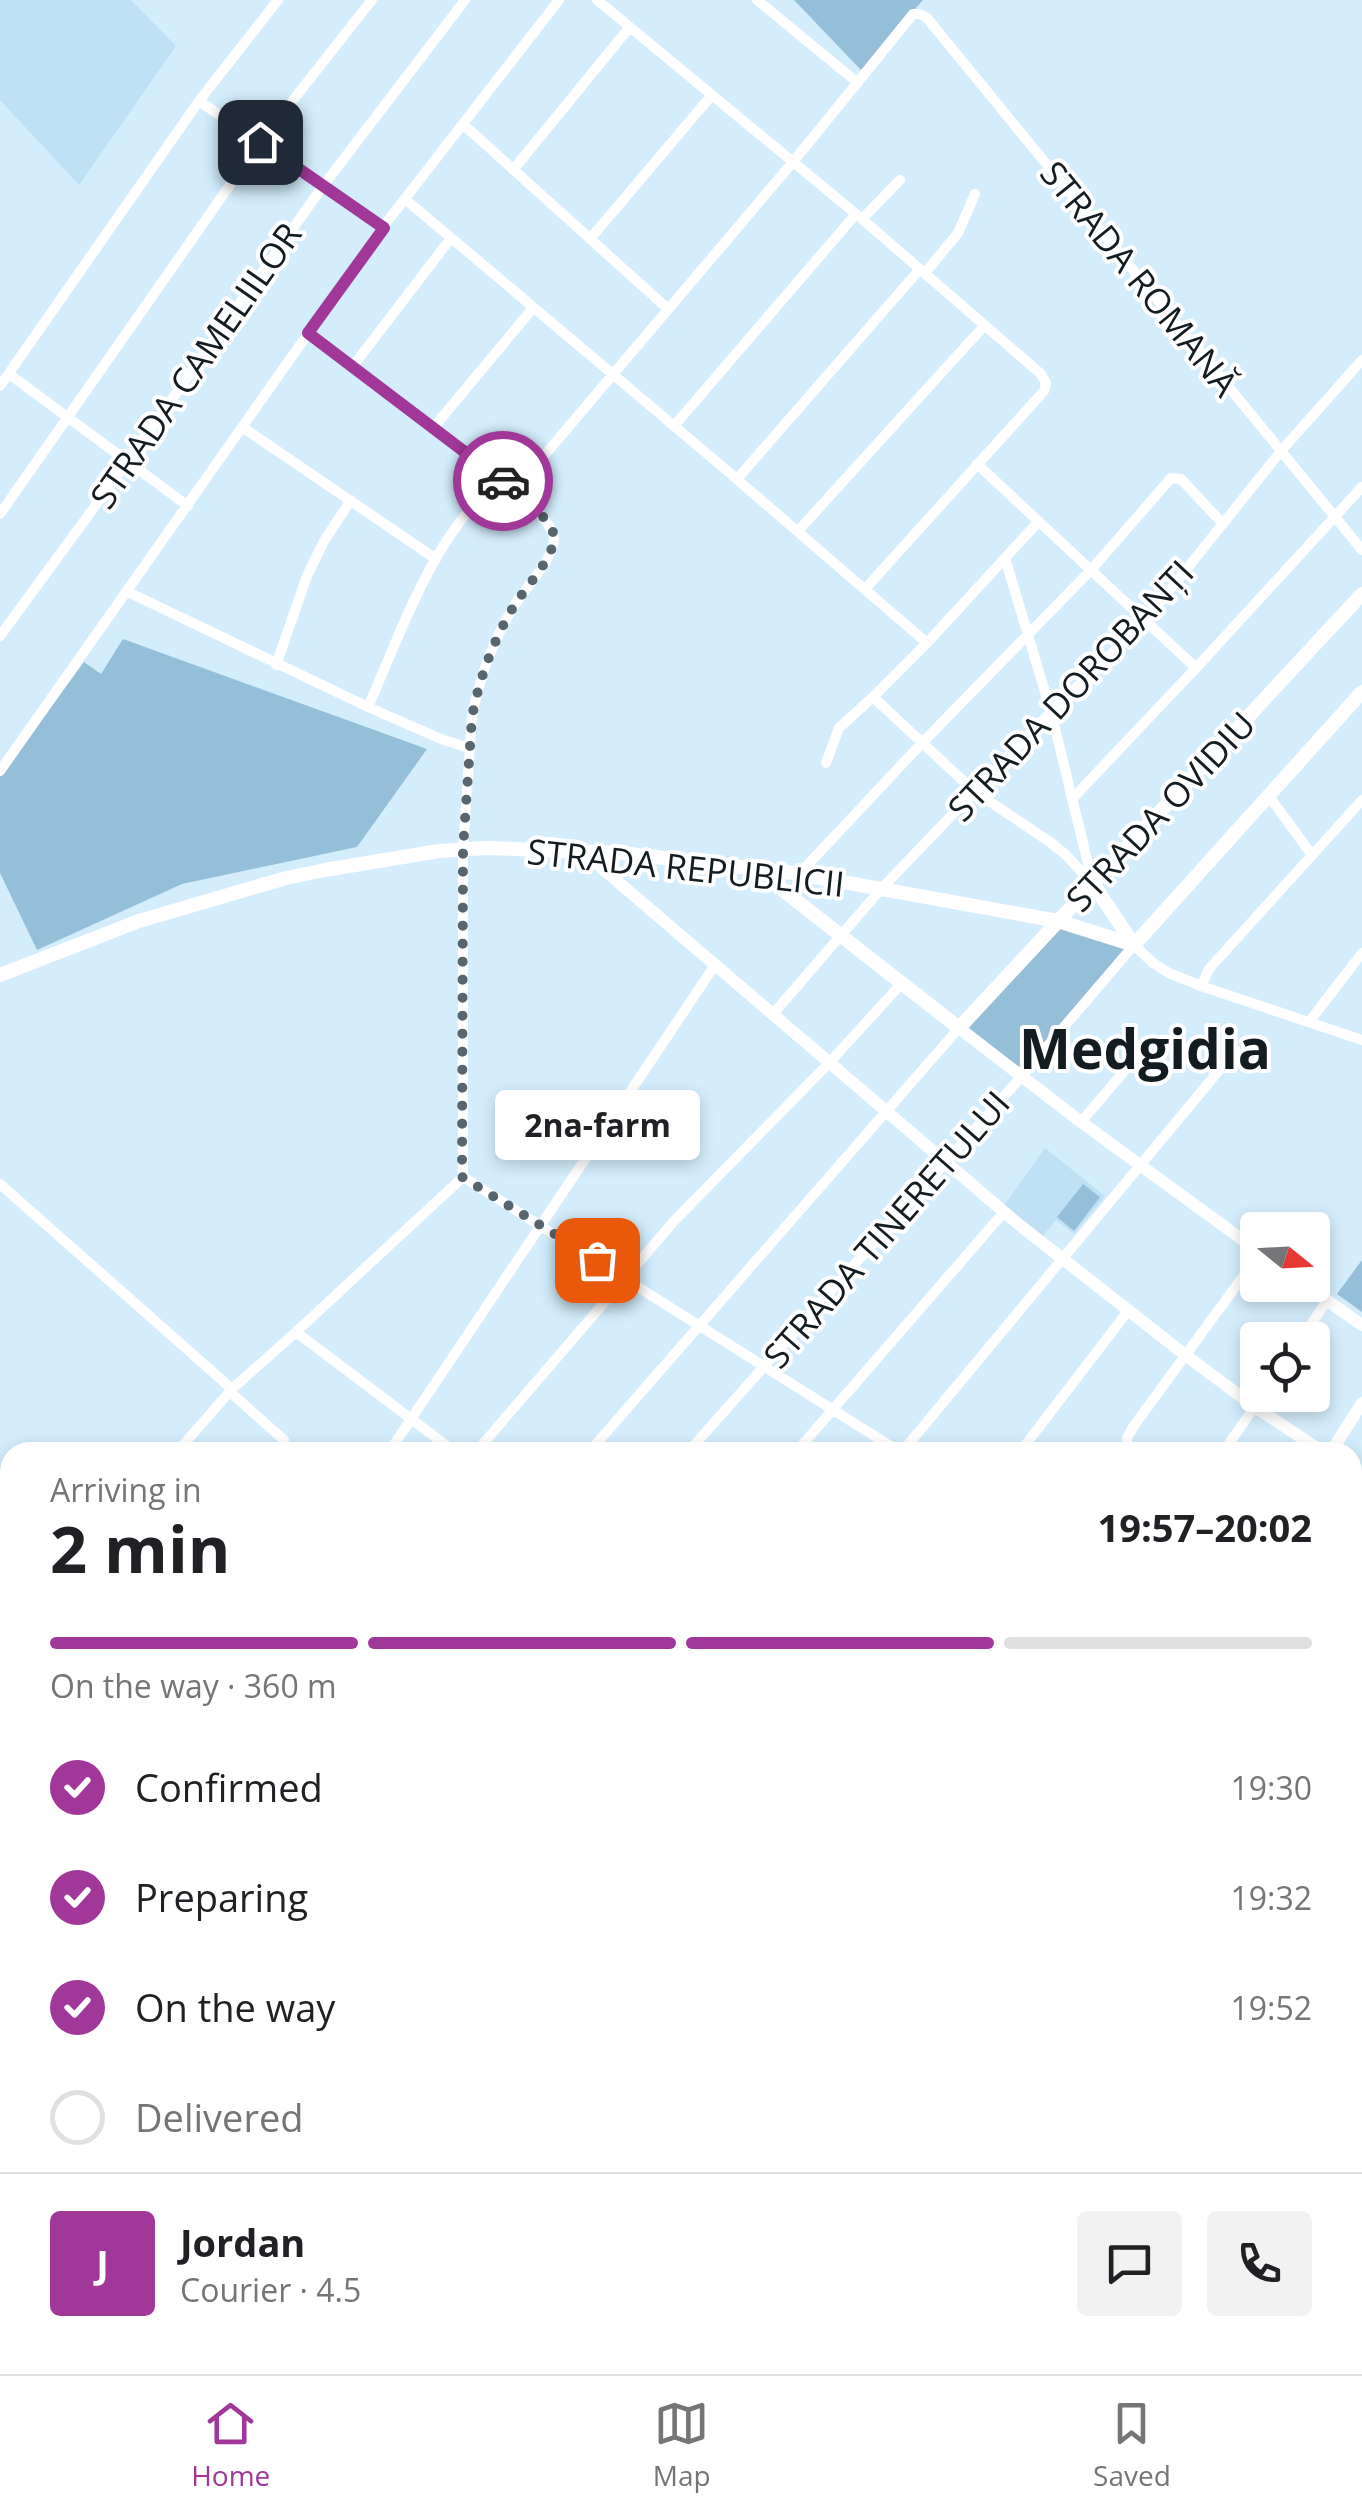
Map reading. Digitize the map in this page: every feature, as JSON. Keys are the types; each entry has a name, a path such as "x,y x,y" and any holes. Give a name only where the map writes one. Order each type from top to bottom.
{"main road":[{"name":"STRADA OVIDIU","path":"959,1028 1362,594"},
{"name":"STRADA TINERETULUI","path":"1134,945 1362,692"},
{"name":"STRADA REPUBLICII","path":"0,975 140,922 268,883 324,870 463,849 621,853 799,874 1058,921 1134,945"},
{"path":"771,870 784,891 959,1028"},
{"path":"1093,884 1134,945"}],"street":[{"path":"0,386 200,101 278,0"},
{"path":"0,514 260,142 372,0"},
{"name":"STRADA CAMELIILOR","path":"0,636 323,186 465,0"},
{"path":"0,771 404,199 559,0"},
{"path":"597,0 859,217 1046,382 1044,391 865,589"},
{"path":"515,490 858,83 757,0"},
{"name":"STRADA ROMANĂ","path":"858,83 913,14 928,18 1362,550"},
{"path":"513,170 629,28"},
{"path":"590,239 711,96"},
{"path":"200,101 384,228"},
{"path":"464,125 668,309"},
{"path":"674,426 859,217 900,180"},
{"path":"738,479 958,233 974,194"},
{"path":"404,199 927,642"},
{"path":"353,366 451,238"},
{"path":"433,428 533,308"},
{"path":"798,531 984,326"},
{"path":"187,1442 231,1390 462,1177 463,849 476,698 513,608 548,557 554,539 553,530 542,516 515,490 308,333"},
{"name":"STRADA DOROBANȚI","path":"772,1014 881,889 974,791 1145,621 1281,451 1362,360"},
{"path":"8,374 188,506"},
{"path":"242,428 436,559"},
{"path":"977,464 1196,668"},
{"path":"799,874 1091,570 1171,478 1181,480 1223,524"},
{"path":"368,708 436,559 460,518 500,479"},
{"path":"1073,798 1362,487"},
{"path":"276,665 307,576 350,500"},
{"path":"826,763 839,728 874,697 1040,521"},
{"path":"1005,558 1051,712 1093,884"},
{"path":"128,592 368,708 469,748"},
{"path":"874,697 974,791 1065,854 1093,884"},
{"path":"1268,795 1312,856"},
{"path":"1201,986 1210,969 1362,800"},
{"path":"583,852 1004,1212 1184,1354 1240,1389"},
{"path":"1087,857 1098,866 1109,866"},
{"name":"STRADA REPUBLICII","path":"1134,945 1162,969 1201,986 1362,1040"},
{"name":"STRADA TINERETULUI","path":"697,1442 1134,945"},
{"path":"1309,1022 1362,953"},
{"path":"396,1442 715,966"},
{"path":"484,1442 675,1220 902,984"},
{"path":"597,1442 959,1028 1240,1240"},
{"path":"909,1442 1236,1050"},
{"path":"1081,1122 1138,1055"},
{"path":"462,1177 885,1442"},
{"path":"0,1184 284,1440"},
{"path":"804,1442 1004,1212"},
{"path":"1128,1442 1129,1432 1240,1278"},
{"path":"1330,1302 1362,1325"},
{"path":"1028,1442 1128,1310"},
{"path":"296,1332 441,1442"},
{"path":"1337,1442 1362,1404"},
{"path":"1230,1442 1251,1412"},
{"path":"1273,1412 1310,1442"}],"shaded area":[{"path":"0,0 131,0 176,46 79,185 0,100"},
{"path":"794,0 923,0 861,70"},
{"path":"123,639 427,749 357,847 182,884 37,950 0,873 0,777 84,662 101,674"},
{"path":"1058,921 1134,945 1021,1077 959,1028"},
{"path":"1045,1148 1105,1196 1074,1234 1056,1220 1041,1238 1003,1207"},
{"path":"1083,1184 1100,1197 1074,1231 1057,1217"},
{"path":"1362,1260 1362,1312 1337,1294"}],"way so far":[{"path":"503,481 542,516 553,530 554,539 548,557 513,608 495,646 472,717 463,849 462,1177 597,1260"}],"place":[{"name":"2na-farm","path":"597,1260"}],"district":[{"name":"Medgidia","path":"1145,1047"}],"route":[{"path":"260,142 384,228 308,333 503,481"}]}
